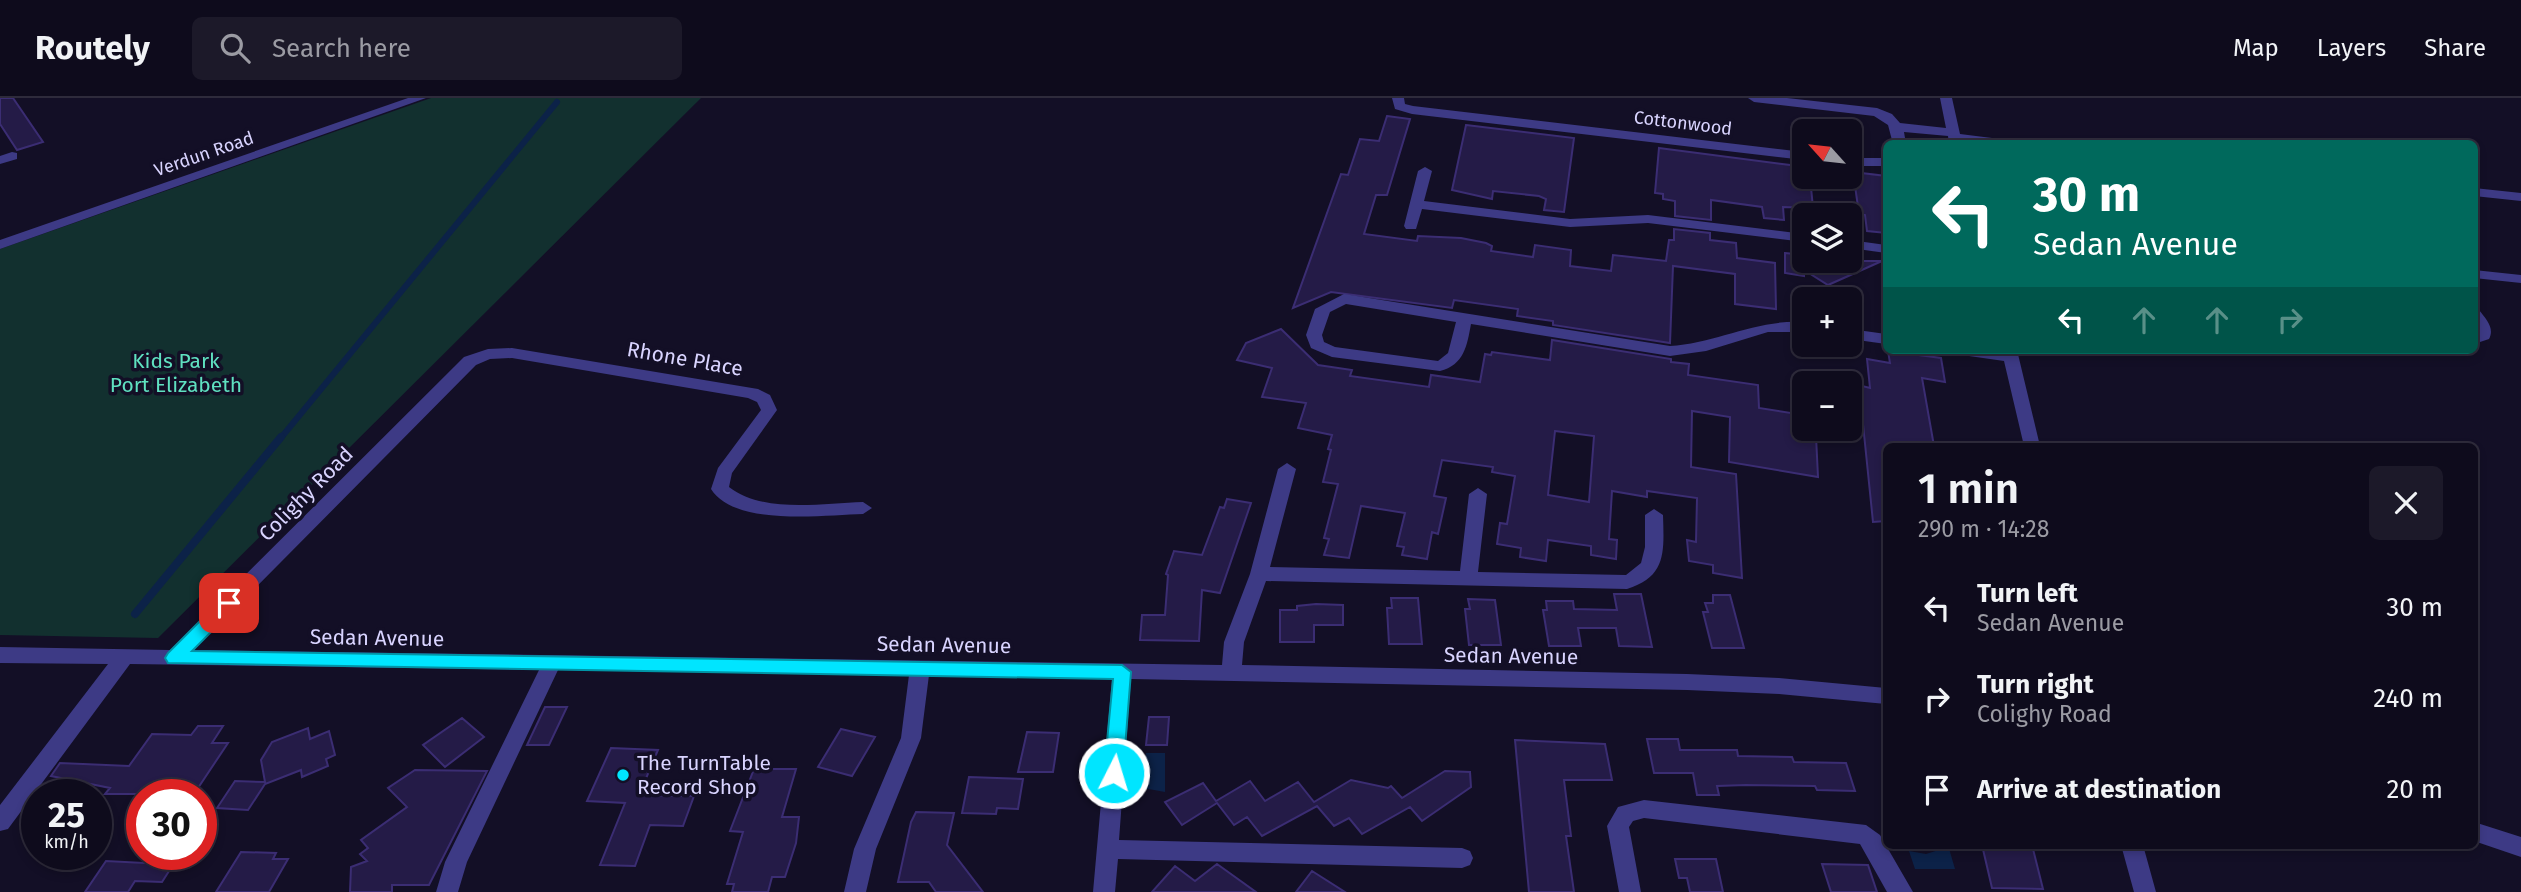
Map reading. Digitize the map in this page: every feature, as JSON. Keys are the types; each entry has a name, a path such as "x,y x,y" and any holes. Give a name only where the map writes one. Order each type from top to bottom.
{"street":[{"name":"Verdun Road","path":"0,245 420,98"},
{"name":"Cottonwood","path":"1398,98 1399,106 1412,110 1792,155"},
{"name":"Cottonwood","path":"1754,98 1877,112 1890,118 1897,127"},
{"path":"1946,98 1955,138"},
{"path":"1899,140 1897,127 1973,140"},
{"path":"1862,162 1883,162"},
{"path":"1411,226 1425,171"},
{"path":"2478,192 2521,197"},
{"path":"1418,204 1570,223 1648,219 1792,237"},
{"path":"1862,246 1883,249"},
{"path":"2478,274 2521,279"},
{"path":"1464,320 1457,353 1451,362 1440,366 1332,352 1317,345 1314,335 1323,309 1345,299 1640,348 1686,351 1712,347 1763,326 1792,327"},
{"path":"2478,321 2484,336 2478,338"},
{"path":"1862,336 1883,339"},
{"name":"Rhone Place","path":"470,361 488,354 512,353 752,393 769,404 769,410 724,472 720,489 726,496 749,506 768,508 863,508"},
{"path":"2010,354 2031,443"},
{"name":"Colighy Road","path":"174,658 470,361"},
{"path":"1231,673 1234,642 1259,574 1287,469"},
{"path":"1468,578 1478,494"},
{"path":"1259,574 1627,582 1646,575 1653,560 1654,515"},
{"name":"Sedan Avenue","path":"0,655 920,667 1687,682 1779,686 1883,696"},
{"path":"0,822 125,657"},
{"path":"447,892 456,862 552,663"},
{"path":"855,892 865,849 911,738 920,667"},
{"path":"1104,892 1122,672"},
{"path":"1630,892 1618,826 1626,814 1644,809 1866,835 1877,847 1893,882 1902,892"},
{"path":"2478,832 2521,847"},
{"path":"1108,849 1462,858"},
{"path":"2133,849 2145,892"}],"green space":[{"name":"Kids Park Port Elizabeth","path":"431,98 701,98 158,638 0,635 0,249"}],"water":[{"path":"1146,753 1165,753 1165,792 1143,788"},
{"path":"1949,849 1955,869 1915,869 1909,851 1926,854"}],"building":[{"path":"0,98 13,98 43,142 17,150 0,124"},
{"path":"1387,116 1410,119 1387,195 1376,195 1364,234 1417,241 1418,236 1461,238 1486,243 1492,246 1491,251 1533,257 1535,245 1571,250 1570,266 1611,271 1613,255 1666,261 1669,240 1674,240 1674,229 1710,233 1710,240 1736,243 1737,258 1775,263 1776,309 1735,304 1735,274 1673,266 1670,343 1553,325 1553,321 1517,316 1518,309 1454,300 1452,308 1331,292 1293,308 1341,174 1348,175 1360,139 1379,141"},
{"path":"1466,125 1574,138 1564,212 1544,210 1546,199 1539,196 1493,191 1492,199 1452,190"},
{"path":"1659,148 1792,165 1792,189 1811,189 1813,203 1792,203 1792,207 1783,207 1784,220 1764,218 1762,207 1711,200 1711,220 1675,216 1675,201 1663,199 1663,194 1655,193"},
{"path":"1862,173 1883,176 1883,233 1867,231 1865,215 1862,214 1862,203 1857,203 1855,189 1862,189"},
{"path":"1785,253 1792,254 1792,273 1804,273 1804,276 1785,273"},
{"path":"1862,261 1882,261 1862,270"},
{"path":"1809,273 1855,273 1828,285"},
{"path":"1281,329 1318,365 1352,370 1350,376 1429,387 1431,375 1480,382 1485,354 1491,355 1492,352 1550,360 1552,340 1671,359 1671,362 1689,364 1688,375 1758,385 1759,408 1792,413 1792,441 1816,441 1818,477 1729,462 1730,417 1692,411 1691,467 1736,474 1742,578 1713,573 1713,565 1689,561 1687,540 1696,542 1697,498 1647,491 1647,497 1612,491 1609,539 1617,540 1616,559 1591,555 1591,546 1548,540 1546,561 1520,557 1521,548 1497,544 1500,523 1507,524 1515,476 1492,472 1493,467 1442,460 1434,496 1446,498 1438,534 1432,532 1427,559 1402,555 1404,547 1397,546 1405,513 1361,506 1349,558 1324,555 1329,539 1324,538 1338,484 1323,482 1332,435 1298,428 1306,403 1262,397 1272,368 1237,360 1246,343","holes":["1555,431 1594,436 1589,502 1548,495"]},
{"path":"1888,354 1941,358 1945,382 1922,378 1933,443 1883,443 1883,521 1873,522 1862,424 1862,386 1870,388 1867,359 1890,363"},
{"path":"1227,499 1251,503 1220,593 1202,590 1199,641 1140,640 1142,615 1165,615 1166,574 1174,551 1202,555 1220,507 1224,508"},
{"path":"1614,594 1641,594 1652,647 1619,646 1616,628 1578,628 1581,646 1549,646 1543,610 1547,610 1546,601 1573,601 1574,609 1617,610"},
{"path":"1713,595 1730,595 1744,648 1712,648 1703,612 1708,612 1705,603 1713,603"},
{"path":"1391,598 1418,598 1422,644 1389,644 1387,608 1392,608"},
{"path":"1468,599 1495,600 1501,645 1469,645 1465,609 1470,609"},
{"path":"1343,605 1343,625 1314,625 1314,642 1280,642 1280,610 1297,610 1297,606"},
{"path":"545,707 567,707 549,745 527,745"},
{"path":"1149,717 1169,717 1167,745 1146,745"},
{"path":"462,718 484,737 445,767 423,745"},
{"path":"198,726 223,726 212,743 228,743 204,779 126,779 126,794 112,794 112,779 66,779 51,776 60,763 129,766 152,734 191,735"},
{"path":"308,728 310,739 329,731 335,755 326,759 328,766 302,777 301,770 265,784 248,810 217,808 235,781 265,782 261,760 272,742"},
{"path":"841,729 875,737 852,776 818,767"},
{"path":"1027,732 1059,733 1053,772 1018,772"},
{"path":"1647,739 1678,739 1680,750 1737,750 1738,756 1792,757 1794,762 1846,763 1855,791 1817,790 1815,786 1746,785 1717,786 1719,795 1697,795 1693,773 1654,773"},
{"path":"1515,740 1605,744 1612,780 1564,780 1571,836 1566,836 1574,892 1529,892"},
{"path":"611,748 658,750 639,795 694,796 683,826 650,825 635,866 600,865 625,803 587,801"},
{"path":"754,769 796,769 782,817 799,817 796,843 785,877 772,877 768,892 732,892 734,884 727,884 743,832 730,831"},
{"path":"415,770 487,771 429,885 392,885 392,892 350,892 351,867 367,861 360,854 368,848 361,840 407,807 388,788"},
{"path":"1445,771 1470,772 1471,787 1422,821 1410,807 1362,834 1349,818 1334,826 1317,806 1262,836 1247,817 1234,825 1217,803 1182,825 1165,802 1203,783 1216,801 1250,781 1265,801 1298,782 1314,802 1351,780 1388,788 1391,786 1402,798"},
{"path":"969,777 1023,779 1018,809 997,808 996,814 962,813"},
{"path":"916,812 954,813 947,845 983,892 936,892 929,882 898,882 911,822"},
{"path":"1983,849 2033,849 2043,889 1992,888"},
{"path":"241,852 276,853 273,859 288,859 269,892 216,892"},
{"path":"1675,859 1716,859 1723,892 1690,892 1687,878 1679,878"},
{"path":"112,861 126,862 126,870 170,870 162,882 135,881 128,892 85,892 100,870 112,870"},
{"path":"1217,864 1256,892 1152,892 1175,866 1195,881"},
{"path":"1822,864 1868,865 1877,892 1831,892"},
{"path":"1312,871 1345,892 1296,892"}],"waterway":[{"path":"280,439 557,102"},
{"path":"135,614 281,437"}],"place":[{"name":"The TurnTable Record Shop","path":"623,775"}],"route":[{"path":"229,603 174,658 1122,672 1114,773"}]}
